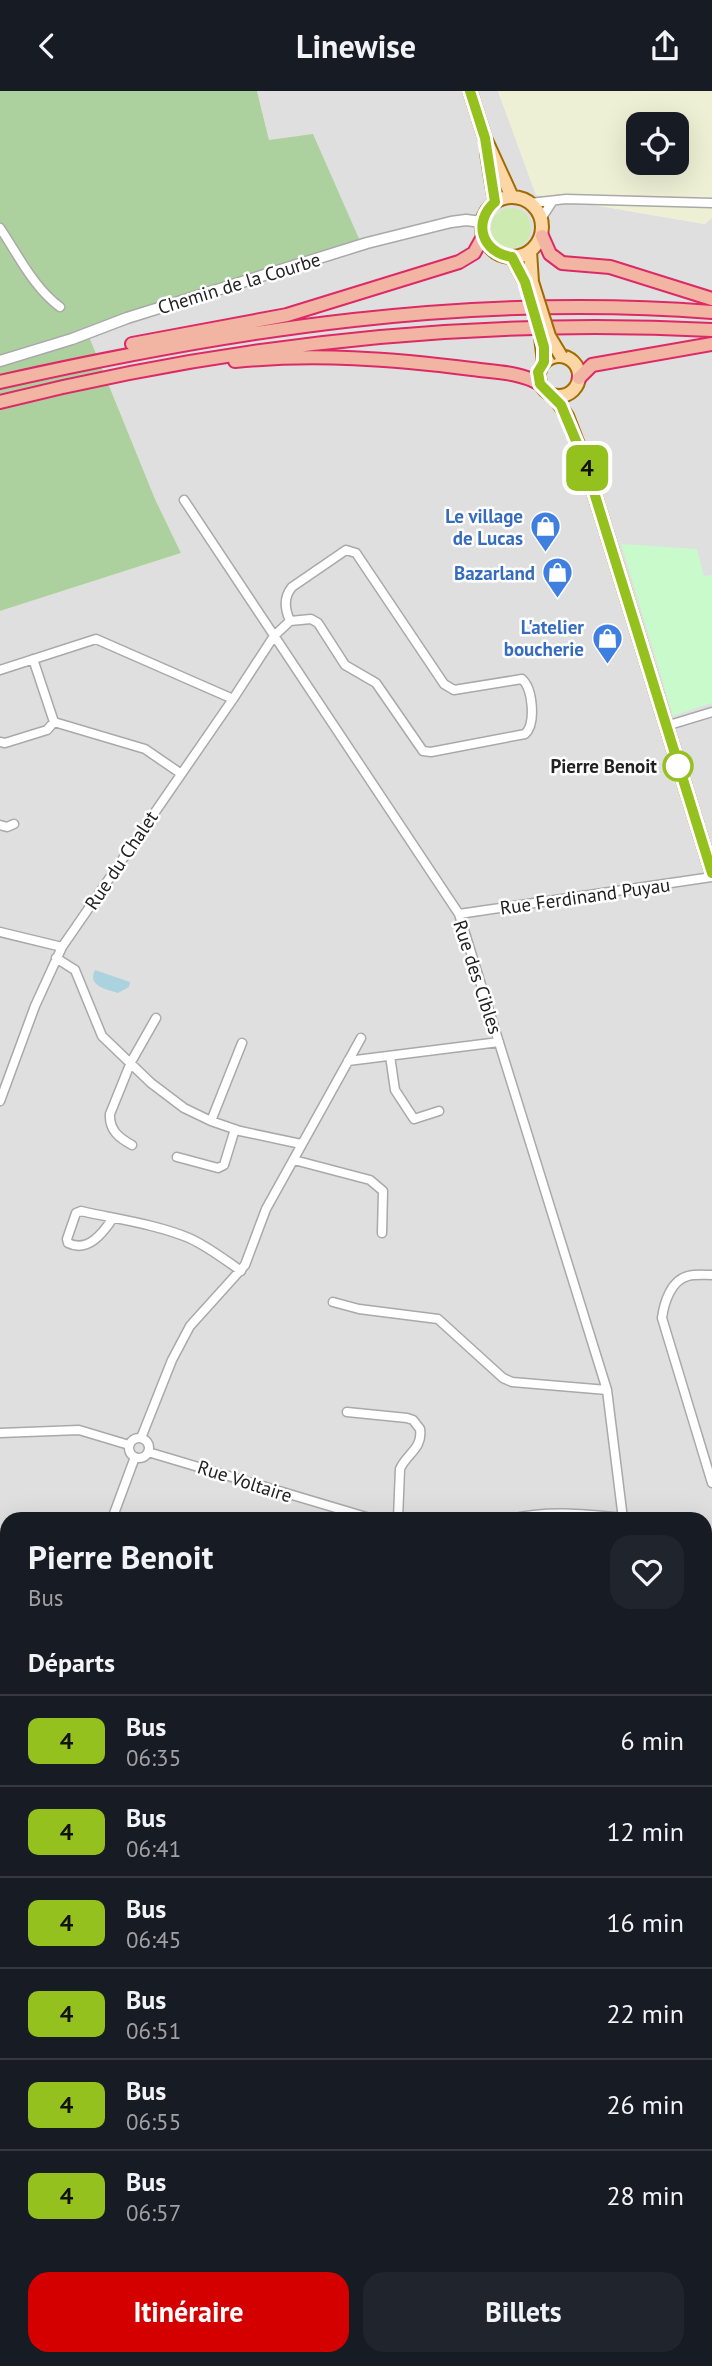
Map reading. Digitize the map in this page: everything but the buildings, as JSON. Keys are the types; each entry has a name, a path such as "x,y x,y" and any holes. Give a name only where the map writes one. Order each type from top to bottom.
{"highway":[{"path":"542,236 550,254 562,263 610,267 712,299"},
{"path":"0,382 39,368 112,349 287,315 459,262 474,253 483,237"},
{"path":"0,382 130,353 251,332 414,314 537,308 712,312"},
{"path":"0,402 139,370 257,350 416,332 542,327 712,330"},
{"path":"579,378 592,365 712,345"},
{"path":"72,384 229,362 323,356 449,366 528,378 540,384"}],"main road":[{"path":"470,91 485,138 512,197"},
{"path":"485,138 495,202"},
{"path":"512,197 530,203 537,209 541,219 542,236 530,251 512,257 494,252 483,237 482,222 484,214 495,202 512,197"},
{"path":"530,251 528,282 544,362"},
{"path":"512,257 528,282 549,336 561,356"},
{"path":"572,391 563,396 547,393 540,384 538,372 544,362 561,356 576,366 579,378 572,391 573,409 584,460"},
{"path":"554,396 567,416 584,460 712,875"}],"street":[{"path":"530,203 566,199 712,202"},
{"path":"541,219 552,202"},
{"name":"Chemin de la Courbe","path":"0,361 367,243 451,222 482,222"},
{"path":"0,228 32,277 50,300 61,307"},
{"name":"Rue des Cibles","path":"184,500 459,914 607,1390 622,1512"},
{"path":"346,550 351,550 356,553 444,684 454,690 522,679 526,683 532,725 525,734 431,752 424,751 376,683 345,665 318,623 311,619 290,621 286,610 286,594 292,587 346,550"},
{"name":"Rue du Chalet","path":"0,1101 35,1006 62,947 274,636 290,621"},
{"path":"0,670 96,639 233,699"},
{"path":"33,659 54,722"},
{"path":"666,726 712,712"},
{"path":"0,742 5,743 47,730 54,722"},
{"path":"54,722 145,749 180,773"},
{"path":"0,825 7,827 14,824"},
{"name":"Rue Ferdinand Puyau","path":"459,914 712,875"},
{"path":"0,932 62,947"},
{"path":"56,958 75,970 102,1036 151,1083 184,1108 235,1129 302,1144"},
{"path":"132,1145 117,1136 110,1121 131,1062 156,1018"},
{"path":"141,1438 190,1326 245,1265 266,1209 361,1038"},
{"path":"348,1061 499,1042"},
{"path":"212,1121 242,1043"},
{"path":"390,1056 395,1090 414,1119 439,1111"},
{"path":"177,1157 218,1168 224,1165 235,1129"},
{"path":"294,1160 370,1180 378,1185 383,1191 382,1233"},
{"path":"113,1218 101,1236 87,1245 74,1246 68,1243 76,1213 81,1211 113,1218 188,1238 216,1253 240,1271"},
{"path":"712,1275 685,1276 665,1300 662,1318 712,1483"},
{"path":"333,1303 359,1310 438,1319 503,1378 512,1382 607,1390"},
{"path":"347,1412 407,1418 413,1420 420,1429 419,1445 400,1469 398,1512"},
{"path":"0,1433 79,1430 129,1445"},
{"path":"141,1438 148,1444 148,1452 142,1457 135,1457 130,1452 129,1445 134,1439 141,1438"},
{"name":"Rue Voltaire","path":"148,1452 331,1512"},
{"path":"115,1512 135,1457"}],"shaded area":[{"path":"257,91 498,91 536,195 704,224 712,218 712,1512 0,1512 0,611 181,553 155,499 88,334 269,140"}],"green space":[{"path":"0,91 257,91 269,140 313,134 360,241 88,334 155,499 181,553 0,611"},
{"path":"498,91 712,91 712,218 705,224 536,195"},
{"path":"511,208 519,209 525,214 530,220 530,236 525,242 519,247 511,248 503,247 497,242 492,236 491,228 492,220 497,214 503,209"},
{"path":"621,544 697,549 704,576 712,575 712,703 673,716"}],"water":[{"path":"95,970 130,982 129,987 118,993 103,988 94,980"}],"bus line":[{"name":"4","path":"470,91 485,138 495,202 484,214 481,230 483,237 494,252 512,257 525,282 544,347 544,362 538,372 538,379 543,389 561,405 584,460 712,873"}],"place":[{"name":"Le village de Lucas","path":"546,554"},
{"name":"Bazarland","path":"558,600"},
{"name":"L'atelier boucherie","path":"607,665"},
{"name":"Pierre Benoit","path":"678,766"}]}
